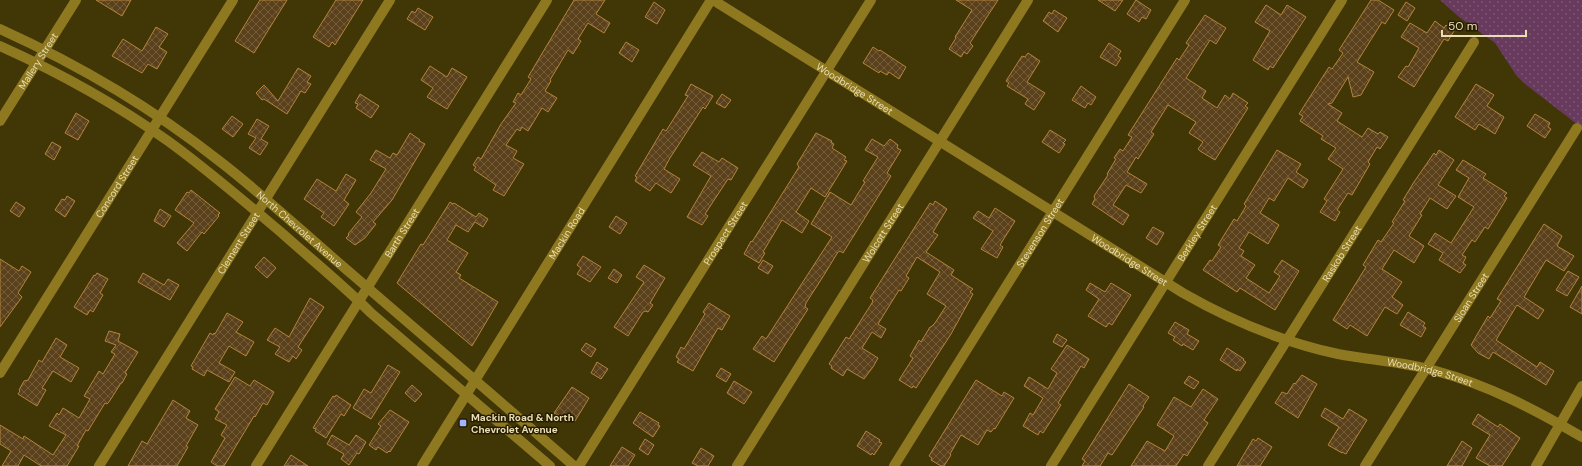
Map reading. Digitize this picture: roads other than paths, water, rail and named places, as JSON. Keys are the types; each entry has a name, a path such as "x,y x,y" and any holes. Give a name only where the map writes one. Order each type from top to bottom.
{"street":[{"name":"Mallery Street","path":"0,121 76,0"},
{"name":"Concord Street","path":"0,373 233,0"},
{"name":"Clement Street","path":"99,466 390,0"},
{"name":"Barth Street","path":"256,466 547,0"},
{"name":"Woodbridge Street","path":"712,0 1205,306 1233,320 1286,341 1338,354 1426,368 1461,378 1514,400 1582,437"},
{"name":"Mackin Road","path":"422,466 583,204 712,0"},
{"name":"Prospect Street","path":"579,466 871,0"},
{"name":"Wolcott Street","path":"737,466 1028,0"},
{"name":"Stevenson Street","path":"894,466 1185,0"},
{"name":"Berkley Street","path":"1051,466 1342,0"},
{"name":"North Chevrolet Avenue","path":"0,29 45,50 95,77 160,117 218,159 574,466"},
{"name":"Raskob Street","path":"1208,466 1474,42"},
{"name":"North Chevrolet Avenue","path":"0,46 36,63 99,97 152,130 197,163 257,212 550,466"},
{"name":"Sloan Street","path":"1365,466 1577,128"},
{"path":"1536,466 1582,386"}],"place":[{"name":"Mackin Road & North Chevrolet Avenue","path":"463,423"}]}
